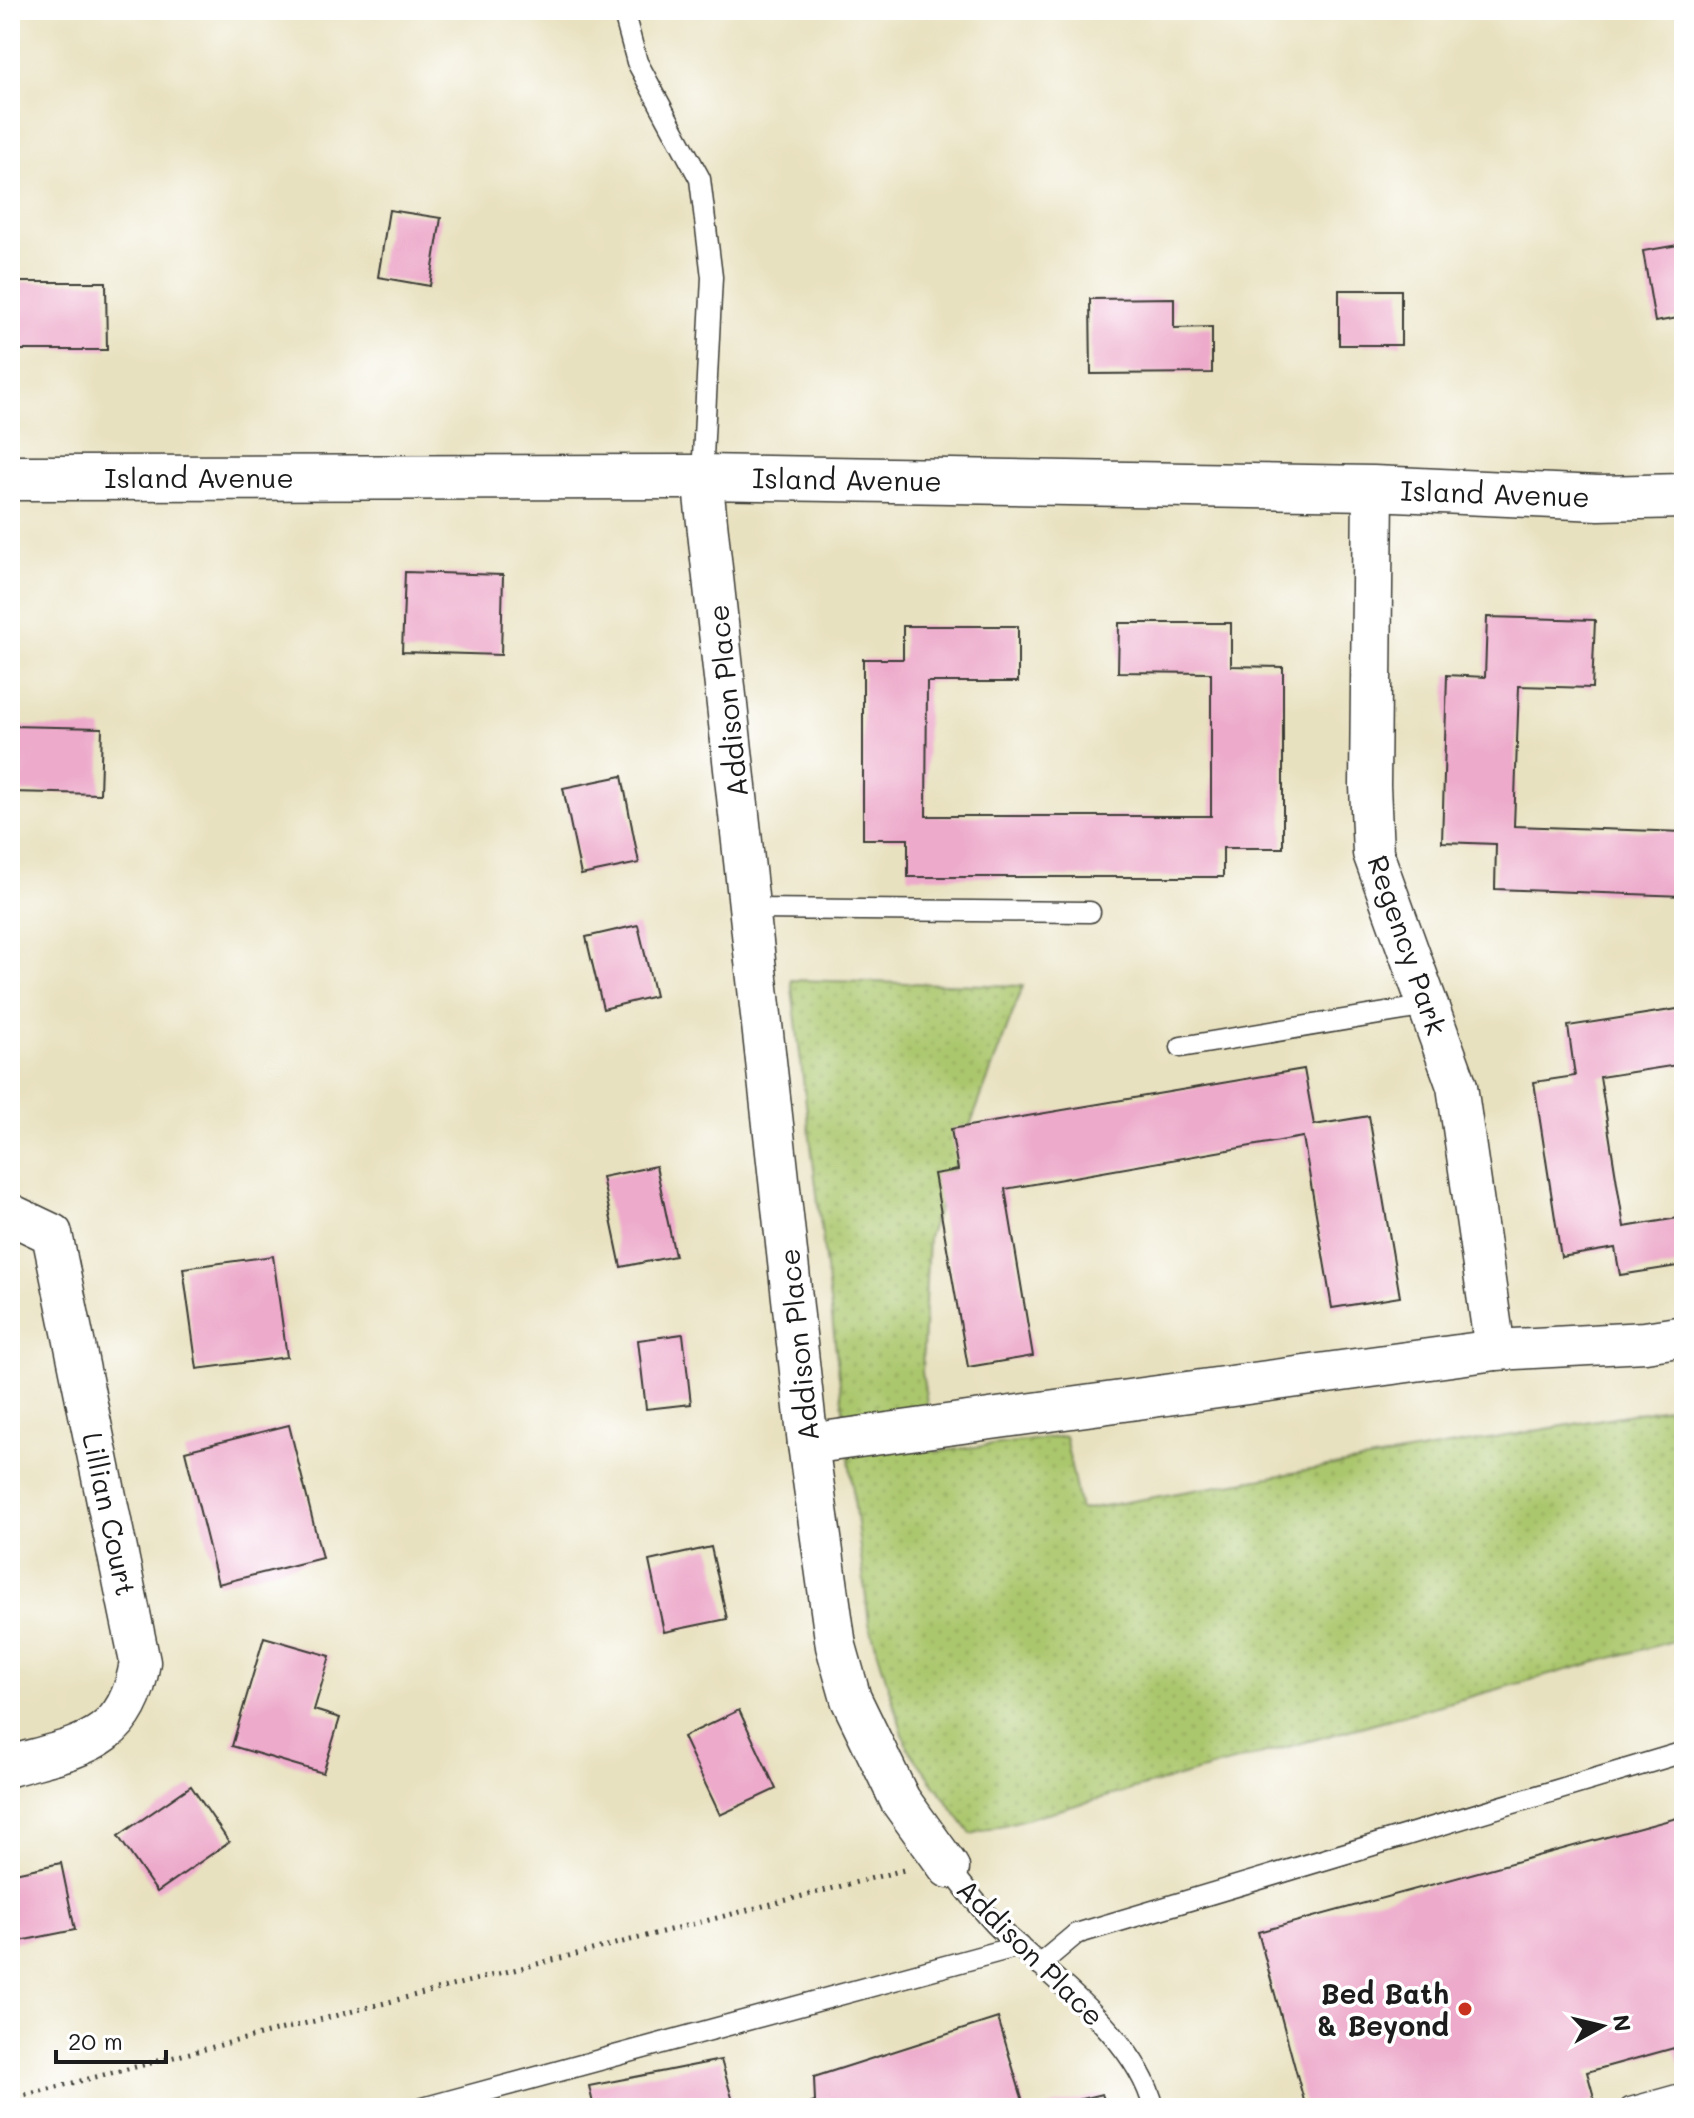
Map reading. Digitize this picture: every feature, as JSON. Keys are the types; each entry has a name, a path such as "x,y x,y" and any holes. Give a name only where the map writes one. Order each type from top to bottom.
{"street":[{"name":"Island Avenue","path":"10,478 702,477 1373,488 1599,498 1684,496"},
{"name":"Addison Place","path":"702,477 808,1444 836,1646 851,1699 900,1800 949,1868"},
{"name":"Regency Park","path":"1373,488 1370,771 1373,853 1457,1086 1495,1350"},
{"name":"Lillian Court","path":"10,1214 52,1234 140,1662 135,1690 119,1718 93,1741 10,1766"},
{"path":"808,1444 1495,1350 1645,1342 1684,1336"}],"lane":[{"path":"623,10 637,62 700,179 712,277 702,477"},
{"path":"750,909 1090,912"},
{"path":"1181,1047 1428,1006"},
{"path":"1039,1965 1076,1934 1684,1752"},
{"name":"Addison Place","path":"949,1868 1019,1946 1115,2037 1142,2075 1154,2108"},
{"path":"423,2108 1019,1946"},
{"path":"1630,2108 1684,2093"}],"path":[{"path":"10,2099 904,1870"}],"green space":[{"path":"791,980 1023,986 928,1237 922,1372 935,1452 1065,1436 1080,1510 1684,1405 1684,1638 971,1834 907,1747 869,1623"}],"building":[{"path":"389,210 441,218 430,286 378,277"},
{"path":"1684,244 1684,317 1655,322 1643,251"},
{"path":"20,282 106,282 107,350 20,350"},
{"path":"1339,290 1401,290 1401,345 1339,345"},
{"path":"1174,298 1174,328 1212,327 1212,373 1091,374 1090,299"},
{"path":"405,572 503,575 501,655 402,652"},
{"path":"1487,617 1595,620 1592,688 1519,686 1514,826 1684,832 1684,896 1495,889 1496,844 1442,842 1447,675 1485,677"},
{"path":"1119,623 1231,623 1231,666 1283,667 1283,848 1223,848 1223,877 908,877 908,839 863,839 863,659 903,659 903,626 1018,626 1018,682 927,682 926,816 1211,816 1211,673 1118,672"},
{"path":"10,726 102,728 100,794 10,792"},
{"path":"622,776 639,863 581,875 563,788"},
{"path":"638,925 655,996 603,1009 586,937"},
{"path":"1684,1008 1684,1064 1600,1077 1624,1227 1684,1217 1684,1265 1620,1275 1615,1248 1561,1257 1534,1082 1575,1076 1568,1026"},
{"path":"1304,1069 1314,1125 1369,1116 1400,1297 1332,1308 1303,1137 1005,1189 1033,1356 968,1367 934,1174 958,1170 951,1129"},
{"path":"656,1166 675,1256 621,1267 602,1177"},
{"path":"273,1256 287,1357 197,1369 183,1268"},
{"path":"683,1334 691,1404 646,1409 638,1340"},
{"path":"289,1425 322,1558 218,1584 185,1451"},
{"path":"711,1547 727,1619 664,1632 649,1561"},
{"path":"264,1637 330,1656 314,1710 340,1718 323,1773 232,1746"},
{"path":"739,1710 776,1789 720,1815 683,1737"},
{"path":"191,1786 229,1842 157,1892 118,1836"},
{"path":"1684,1816 1684,2081 1674,2048 1587,2072 1595,2101 1570,2108 1306,2108 1258,1932"},
{"path":"61,1863 75,1930 10,1943 10,1874"},
{"path":"998,2018 1025,2108 796,2108 815,2102 814,2077"},
{"path":"721,2060 735,2108 594,2108 589,2086"},
{"path":"1102,2094 1107,2108 1048,2108 1048,2107"}],"place":[{"name":"Bed Bath & Beyond","path":"1465,2009"}]}
